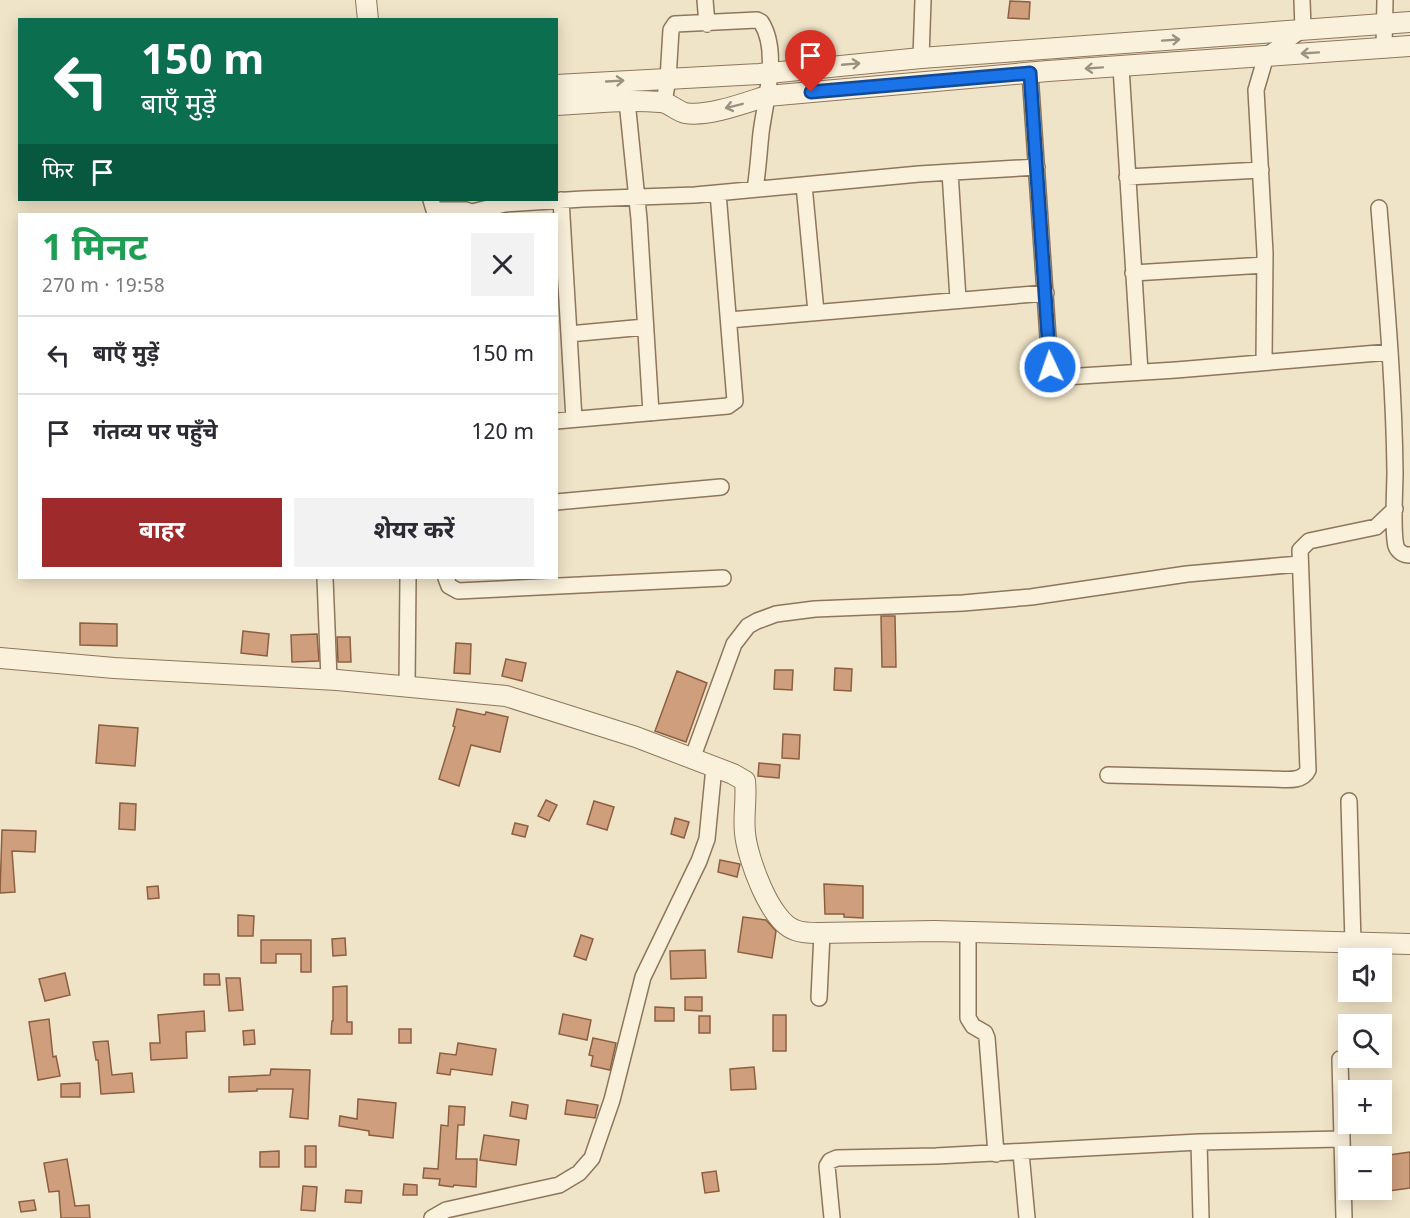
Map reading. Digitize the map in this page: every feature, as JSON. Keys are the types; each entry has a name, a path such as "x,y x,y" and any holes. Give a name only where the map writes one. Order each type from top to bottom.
{"street":[{"path":"366,0 368,18"},
{"path":"705,0 707,24"},
{"path":"921,58 923,0"},
{"path":"1302,0 1303,29"},
{"path":"1384,48 1385,0"},
{"path":"664,102 673,27 679,23 707,24 757,20 761,22 766,33 770,73 755,189"},
{"path":"558,86 770,73 921,58 1410,22"},
{"path":"1345,27 1346,51"},
{"path":"1264,362 1265,265 1256,90 1266,56 1303,29"},
{"path":"558,105 627,101 664,102 677,110 690,113 732,107 767,96 1039,72 1410,46"},
{"path":"1049,49 1039,72 1037,167 1052,372 1057,376 1140,372 1390,352"},
{"path":"1121,67 1140,372"},
{"path":"627,101 651,413"},
{"path":"558,200 718,193 950,172 1037,167"},
{"path":"1127,177 1261,170"},
{"path":"950,172 958,299"},
{"path":"804,185 816,312"},
{"path":"558,421 732,405 735,396 718,193"},
{"path":"561,200 574,419"},
{"path":"431,201 434,210 473,213 505,204 547,201"},
{"path":"1379,208 1390,352 1402,460 1395,509 1396,546 1402,554 1410,555"},
{"path":"1133,273 1265,265"},
{"path":"729,320 958,299 1046,294"},
{"path":"569,334 645,327"},
{"path":"558,502 721,487"},
{"path":"1108,775 1272,779 1298,778 1307,774 1306,676 1300,550 1309,541 1369,530 1383,522 1395,509"},
{"path":"692,759 734,644 748,626 776,614 815,609 963,603 1031,597 1187,573 1299,564"},
{"path":"446,579 448,586 458,591 723,578"},
{"path":"325,579 329,679"},
{"path":"407,686 408,579"},
{"path":"0,658 114,668 329,679 484,692 519,699 636,737 740,777 745,781 744,830 747,849 765,894 780,920 795,931 822,933 968,932 1410,944"},
{"path":"432,1218 446,1210 559,1185 579,1173 592,1158 612,1100 643,977 699,861 707,839 714,767"},
{"path":"1349,801 1353,943"},
{"path":"968,932 968,1018 973,1026 987,1038 996,1154"},
{"path":"819,998 822,933"},
{"path":"1340,1068 1344,1218"},
{"path":"832,1218 827,1166 830,1161 837,1158 1021,1153 1199,1142 1341,1139"},
{"path":"1199,1142 1201,1218"},
{"path":"1021,1153 1027,1218"}],"building":[{"path":"1010,1 1030,2 1029,19 1008,18"},
{"path":"881,616 895,616 896,667 882,667"},
{"path":"80,623 117,624 117,646 80,645"},
{"path":"243,631 269,634 267,656 241,653"},
{"path":"317,634 319,661 292,662 291,635"},
{"path":"337,637 350,637 351,662 338,662"},
{"path":"456,643 471,644 470,674 454,673"},
{"path":"506,659 526,663 522,681 502,676"},
{"path":"835,668 852,669 851,691 834,690"},
{"path":"775,670 793,670 792,690 774,689"},
{"path":"677,671 707,683 686,742 655,731"},
{"path":"457,709 508,717 500,752 471,745 459,786 439,779 455,727 453,726"},
{"path":"99,725 138,728 135,766 96,763"},
{"path":"783,734 800,735 799,759 782,758"},
{"path":"759,763 780,765 779,778 758,776"},
{"path":"546,800 557,805 549,821 538,816"},
{"path":"594,801 614,807 607,830 587,824"},
{"path":"120,803 136,804 135,830 119,829"},
{"path":"675,818 689,822 684,838 671,834"},
{"path":"515,823 528,826 525,837 512,834"},
{"path":"2,830 36,831 35,852 12,851 15,892 0,893"},
{"path":"720,860 740,864 737,877 718,872"},
{"path":"824,884 863,886 863,918 844,917 844,914 825,914"},
{"path":"158,886 159,898 148,899 147,887"},
{"path":"238,915 254,916 253,936 238,936"},
{"path":"743,917 766,920 776,931 772,958 738,952"},
{"path":"581,935 593,939 586,960 574,956"},
{"path":"345,938 346,955 333,956 332,939"},
{"path":"261,940 311,940 311,972 301,972 301,954 276,954 276,963 261,963"},
{"path":"705,950 706,978 671,979 670,951"},
{"path":"65,973 70,995 45,1001 39,979"},
{"path":"204,974 219,974 220,985 204,985"},
{"path":"226,978 240,978 243,1010 229,1011"},
{"path":"347,986 347,1022 352,1022 352,1034 331,1034 333,987"},
{"path":"685,997 702,997 702,1011 685,1010"},
{"path":"655,1007 674,1008 674,1021 655,1021"},
{"path":"204,1011 205,1031 186,1032 187,1058 151,1060 150,1043 160,1043 158,1015"},
{"path":"563,1014 591,1020 587,1040 559,1034"},
{"path":"773,1015 786,1015 786,1051 773,1051"},
{"path":"699,1016 710,1016 710,1033 699,1033"},
{"path":"49,1019 53,1057 56,1056 60,1076 38,1080 29,1022"},
{"path":"399,1029 411,1029 411,1043 399,1043"},
{"path":"254,1030 255,1044 244,1045 243,1031"},
{"path":"593,1038 616,1043 610,1070 591,1066 593,1056 589,1055"},
{"path":"108,1041 112,1075 132,1073 134,1092 101,1094 98,1060 96,1060 93,1042"},
{"path":"458,1043 496,1049 492,1075 451,1069 450,1075 437,1073 440,1053 456,1055"},
{"path":"754,1067 756,1089 731,1090 730,1069"},
{"path":"271,1069 310,1070 308,1119 290,1117 293,1089 229,1092 229,1077 270,1075"},
{"path":"80,1083 80,1097 61,1097 61,1084"},
{"path":"358,1099 396,1103 393,1138 369,1135 369,1131 339,1126 340,1116 357,1119"},
{"path":"567,1100 598,1105 595,1118 565,1114"},
{"path":"512,1102 528,1105 526,1119 510,1116"},
{"path":"449,1106 465,1107 464,1125 458,1125 456,1159 477,1159 476,1187 439,1185 440,1179 423,1178 424,1168 438,1169 441,1125 448,1126"},
{"path":"484,1135 519,1140 516,1165 480,1160"},
{"path":"305,1146 316,1146 316,1167 305,1167"},
{"path":"279,1151 279,1167 260,1167 260,1152"},
{"path":"1410,1152 1410,1188 1392,1191 1392,1155"},
{"path":"67,1159 75,1206 89,1205 90,1218 61,1218 59,1191 49,1192 44,1163"},
{"path":"716,1171 719,1191 705,1193 702,1173"},
{"path":"404,1184 417,1185 417,1195 403,1195"},
{"path":"303,1186 317,1187 315,1211 301,1210"},
{"path":"346,1190 362,1191 361,1203 345,1202"},
{"path":"34,1200 36,1210 21,1212 19,1202"}],"route":[{"path":"811,92 1030,73 1050,367"}]}
